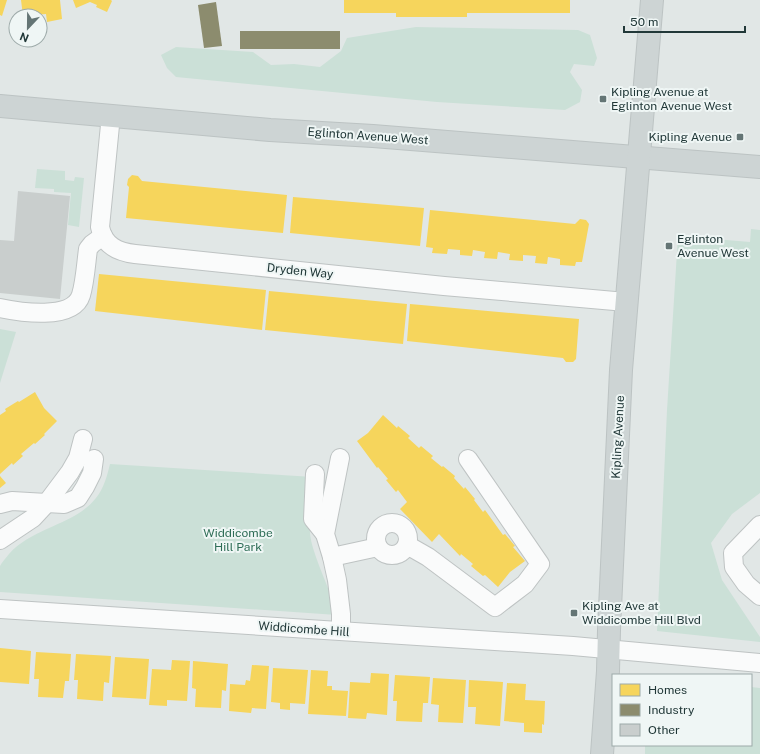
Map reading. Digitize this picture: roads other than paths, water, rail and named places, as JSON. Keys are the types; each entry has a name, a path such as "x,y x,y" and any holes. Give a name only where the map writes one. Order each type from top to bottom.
{"main road":[{"name":"Kipling Avenue","path":"602,754 608,671 615,497 626,302 640,158 652,0"},
{"name":"Eglinton Avenue West","path":"0,106 270,130 373,136 760,167"}],"street":[{"path":"0,308 32,312 56,312 76,303 80,296 88,249 103,236 100,227 111,115"},
{"name":"Dryden Way","path":"103,236 108,244 116,250 135,254 444,286 626,302"},
{"path":"0,540 34,518 46,504 70,472 78,458 83,439"},
{"path":"325,534 340,458"},
{"path":"0,504 12,501 64,504 78,498 86,487 92,473 94,459"},
{"path":"407,545 428,557 494,607 525,584 540,564 468,459"},
{"path":"315,474 313,519 325,534 332,556 337,580 341,614 341,631"},
{"path":"393,524 404,528 407,533 407,545 402,552 393,556 384,554 378,547 376,536 382,527 393,524"},
{"path":"760,525 733,553 734,567 746,584 760,596"},
{"path":"332,556 378,547"},
{"name":"Widdicombe Hill","path":"0,610 341,631 608,650 760,663"}],"place":[{"name":"Kipling Avenue at Eglinton Avenue West","path":"603,99"},
{"name":"Kipling Avenue","path":"740,137"},
{"name":"Eglinton Avenue West","path":"669,246"},
{"name":"Kipling Ave at Widdicombe Hill Blvd","path":"574,613"}],"park label":[{"name":"Widdicombe Hill Park","path":"238,540"}]}
